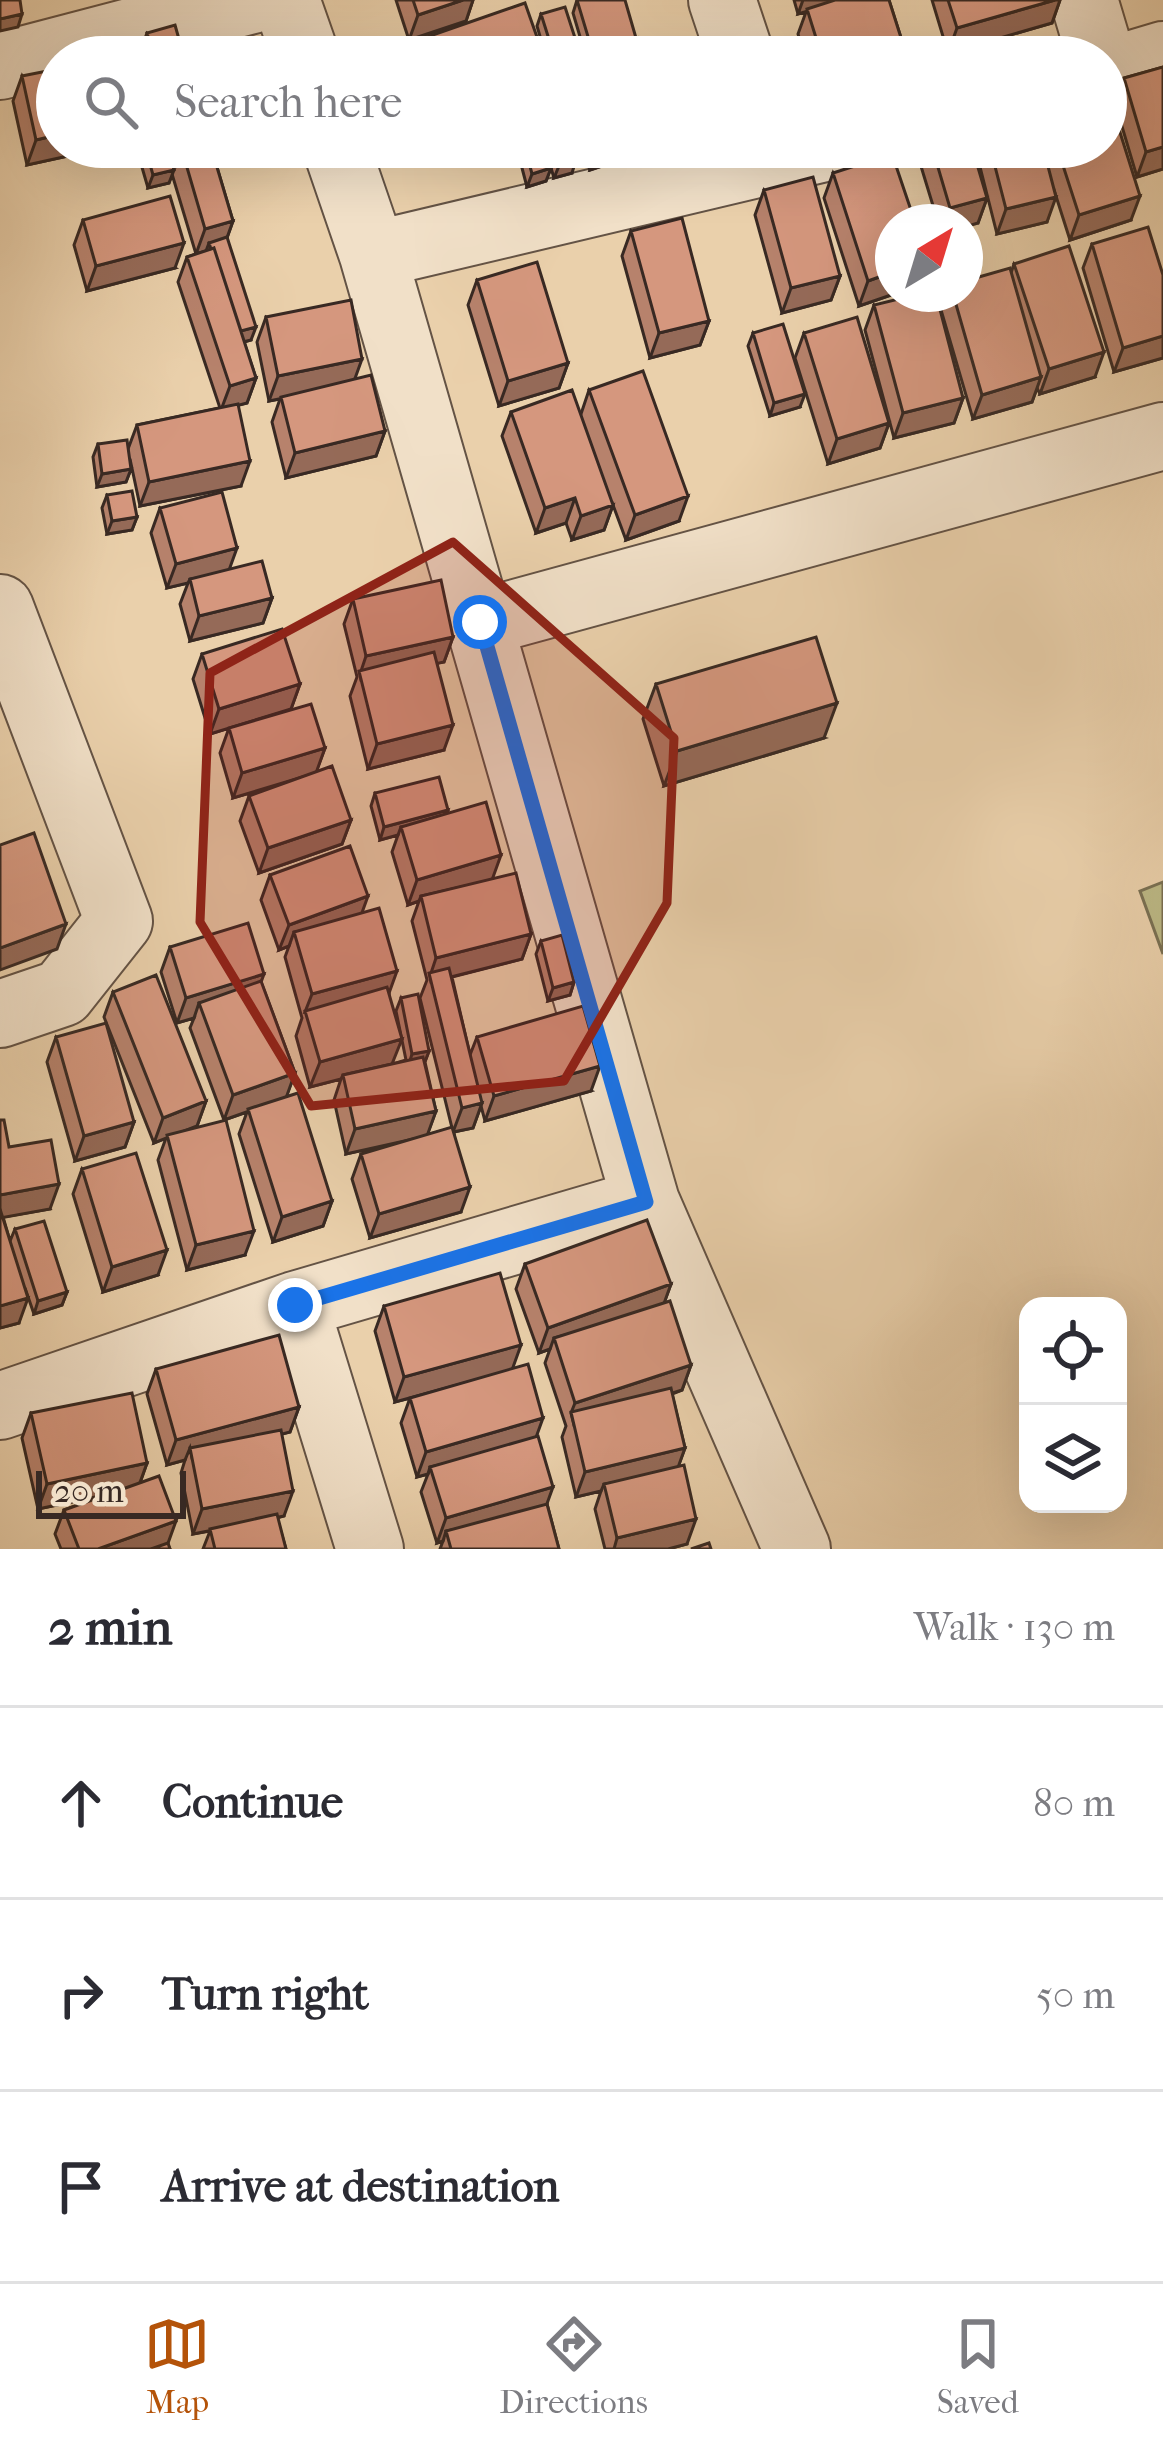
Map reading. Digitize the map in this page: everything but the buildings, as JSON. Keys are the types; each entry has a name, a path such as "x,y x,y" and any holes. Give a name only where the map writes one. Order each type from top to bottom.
{"street":[{"path":"115,36 252,0"},
{"path":"286,0 299,36"},
{"path":"722,0 734,36"},
{"path":"1084,0 1095,36"},
{"path":"1127,66 1163,56"},
{"path":"0,66 36,57"},
{"path":"343,168 373,255 646,1202 797,1549"},
{"path":"373,255 727,168"},
{"path":"480,622 1163,436"},
{"path":"0,608 119,921 62,993 0,1014"},
{"path":"0,1406 295,1305 646,1202"},
{"path":"295,1305 370,1549"}],"highlighted area":[{"path":"453,542 674,738 667,903 564,1081 311,1106 200,922 210,673"}],"shaded area":[{"path":"1163,882 1163,954 1140,891"}],"route":[{"path":"295,1305 646,1202 480,622"}]}
